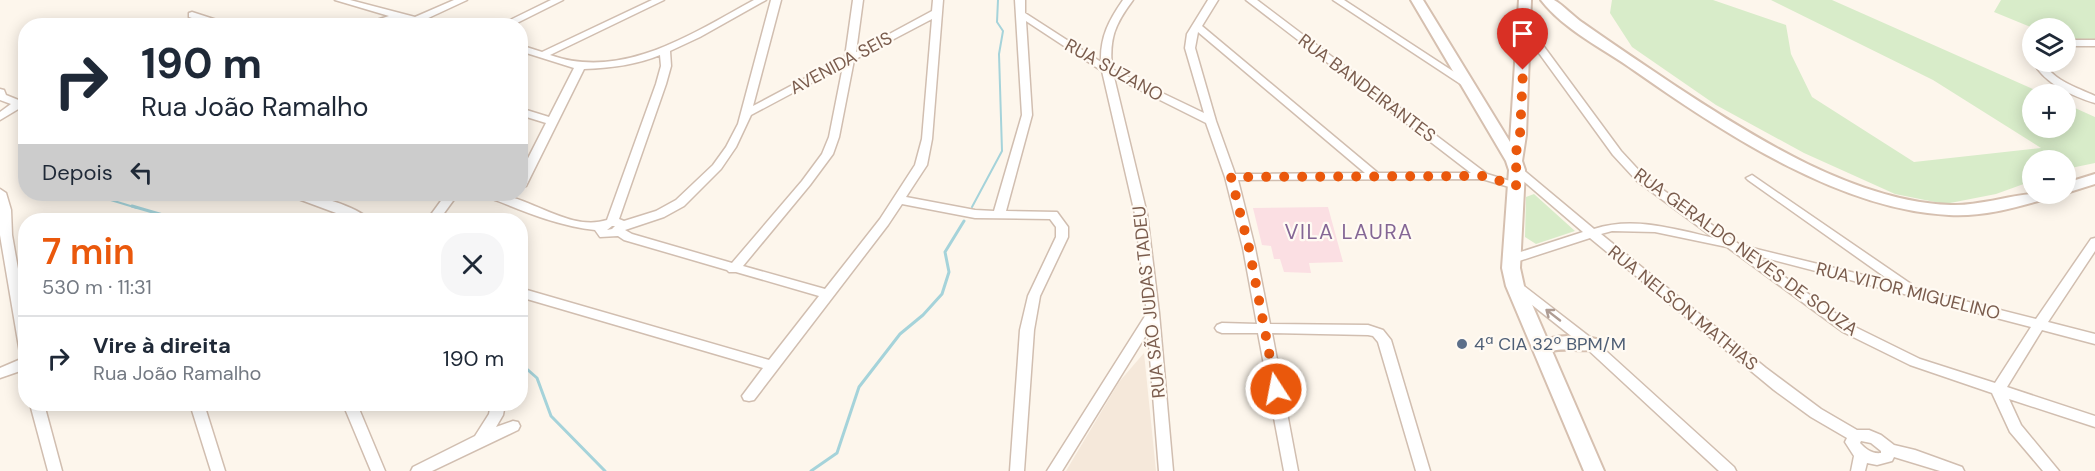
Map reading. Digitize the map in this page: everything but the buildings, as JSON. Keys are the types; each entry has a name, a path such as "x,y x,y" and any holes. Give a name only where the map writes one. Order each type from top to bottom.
{"main road":[{"path":"1417,0 1515,172"},
{"path":"1594,471 1515,286 1511,268 1515,172 1520,135 1524,24 1545,3 1669,88 1725,122 1782,155 1867,194 1900,203 1962,210 1988,209 2022,200"},
{"path":"2076,185 2093,181"},
{"path":"1541,347 1560,342 1590,344"}],"street":[{"path":"340,0 357,2 408,18"},
{"path":"421,18 462,0"},
{"path":"519,18 558,0"},
{"path":"543,55 659,0"},
{"path":"528,50 580,66 640,60 665,50 761,0"},
{"path":"521,201 562,222 614,227 660,214 680,203 717,167 739,135 776,0"},
{"path":"733,269 806,183 827,154 834,138 850,57 858,0"},
{"path":"749,396 900,200 921,165 927,139 938,0"},
{"path":"999,215 1027,115 1020,0"},
{"name":"RUA SÃO JUDAS TADEU","path":"1128,0 1112,21 1104,48 1107,70 1141,213 1154,313 1166,471"},
{"path":"1213,0 1196,26 1190,41 1190,48 1211,121 1231,177 1249,248 1291,471"},
{"name":"RUA BANDEIRANTES","path":"1251,0 1484,176"},
{"path":"1338,0 1466,83"},
{"name":"AVENIDA SEIS","path":"746,114 936,13"},
{"name":"RUA SUZANO","path":"1021,14 1107,70 1211,121"},
{"path":"192,15 201,18"},
{"path":"392,18 399,16"},
{"name":"RUA GERALDO NEVES DE SOUZA","path":"1524,24 1625,164 1641,179 1848,329 1915,362 2095,422"},
{"path":"1196,26 1375,176"},
{"path":"2076,43 2095,43"},
{"path":"614,227 661,84 666,66 665,50"},
{"path":"528,170 580,66"},
{"path":"2045,72 2053,79 2095,100"},
{"path":"0,92 2,97 18,105"},
{"path":"0,117 18,108"},
{"path":"528,113 552,120"},
{"path":"1231,177 1484,176 1515,172"},
{"name":"RUA NELSON MATHIAS","path":"1515,172 1784,390 1825,419 1856,436 1865,435 1877,439 1885,460"},
{"path":"1752,178 1912,291"},
{"path":"0,193 5,210 6,235 18,308"},
{"path":"900,200 946,209 999,215 1053,215 1063,231 1035,296 1027,330 1017,471"},
{"path":"317,201 349,213"},
{"path":"614,227 628,237 826,294"},
{"name":"RUA VITOR MIGUELINO","path":"1512,259 1611,227 1655,228 1734,246 2095,339"},
{"path":"2052,471 2015,428 1998,390 2039,325 2091,256 2095,242"},
{"path":"1515,286 1590,344 1729,471"},
{"path":"528,294 771,366"},
{"path":"1054,471 1154,313"},
{"path":"1222,328 1368,330 1378,333 1384,340 1423,471"},
{"path":"0,373 18,366"},
{"path":"39,411 55,471"},
{"path":"199,411 218,471"},
{"path":"353,411 378,471"},
{"path":"480,440 497,411"},
{"path":"418,471 513,426"},
{"path":"1856,436 1852,442 1862,454 1885,460 1915,456 1957,471"},
{"path":"1858,471 1862,454"}],"shaded area":[{"path":"1328,207 1343,262 1309,263 1311,273 1284,272 1280,259 1274,259 1271,246 1262,245 1253,208"},
{"path":"1144,353 1156,471 1066,471 1119,382"}],"green space":[{"path":"1612,0 1713,0 1786,25 1791,54 1812,97 1914,162 2022,150 2022,185 1996,194 1945,204 1895,194 1804,153 1716,105 1632,47 1610,13"},
{"path":"1771,0 1832,0 2022,84 2022,136 1933,80"},
{"path":"2001,0 2095,0 2095,40 2076,39 2076,18 2022,18 2022,23 1994,12"},
{"path":"2076,108 2095,117 2095,163 2076,167 2076,150 2023,150 2041,148 2025,138 2076,138"},
{"path":"1534,194 1575,231 1536,244 1525,237 1526,197"}],"waterway":[{"path":"972,207 1002,151 999,54 1003,31 997,22 998,0"},
{"path":"114,201 137,208"},
{"path":"132,206 156,213"},
{"path":"811,471 837,453 859,387 900,334 923,315 942,294 949,272 945,252 964,221"},
{"path":"528,370 537,378 551,416 605,471"}],"place":[{"name":"4ª CIA 32º BPM/M","path":"1462,344"}],"district":[{"name":"VILA LAURA","path":"1349,232"}],"route":[{"path":"1276,389 1249,248 1231,177 1484,176 1516,186 1517,170 1514,161 1520,135 1523,70"}]}
